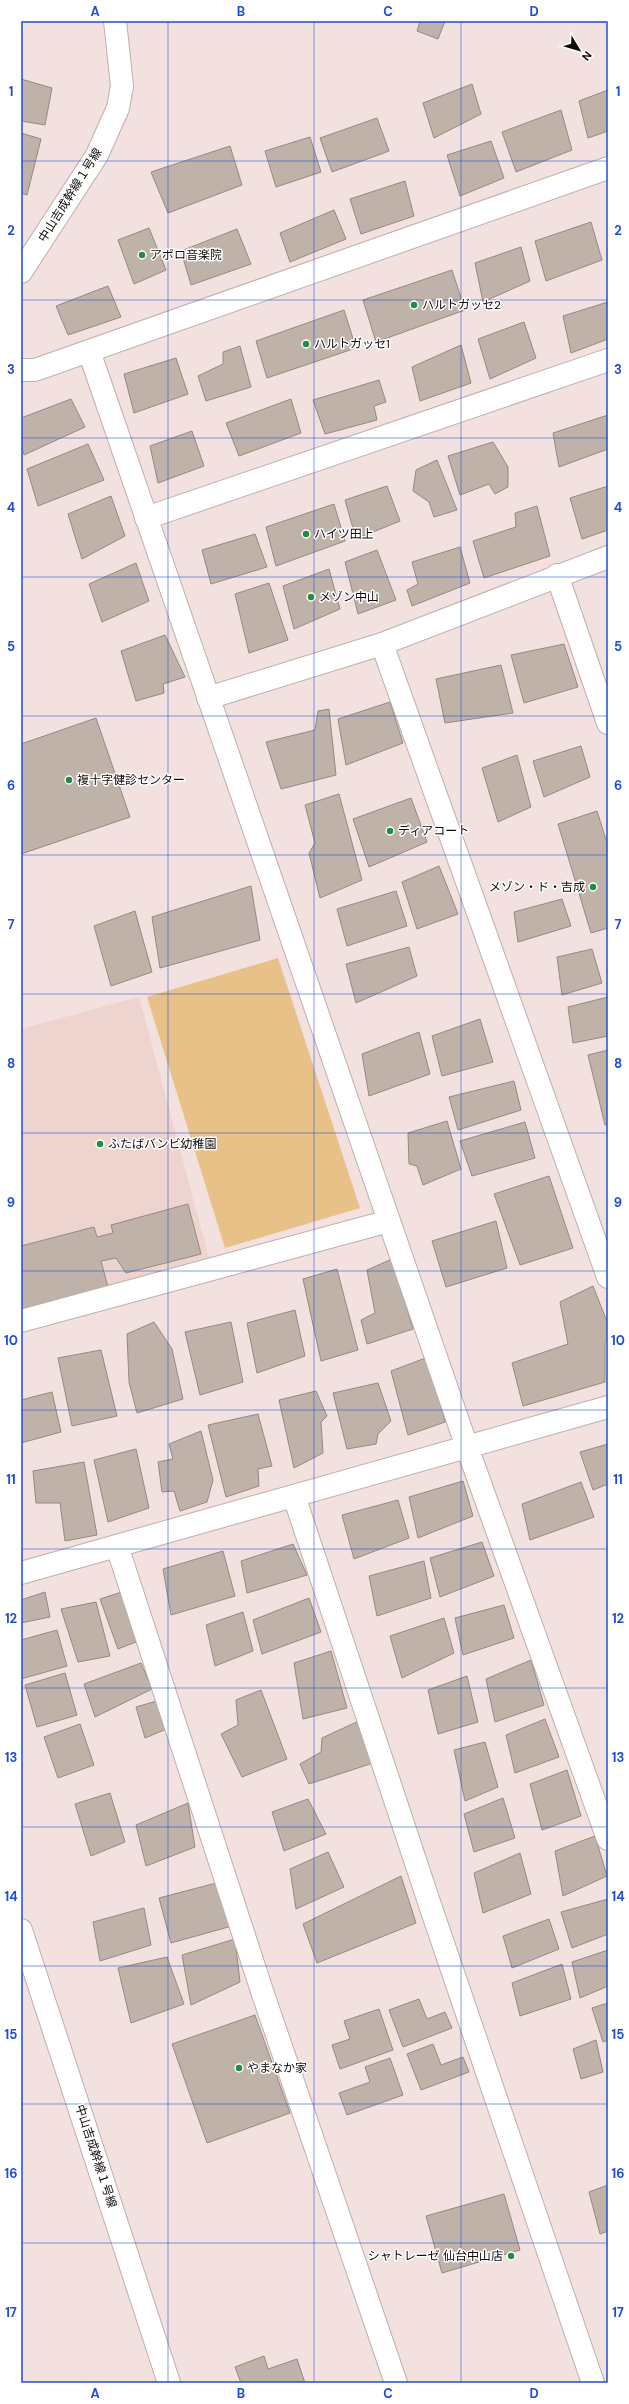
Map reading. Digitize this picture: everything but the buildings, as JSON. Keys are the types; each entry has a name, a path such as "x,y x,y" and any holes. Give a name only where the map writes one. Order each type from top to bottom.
{"street":[{"name":"中山吉成幹線１号線","path":"21,272 96,155 118,108 122,86 115,21"},
{"path":"21,370 35,370 608,168"},
{"path":"88,351 467,1447 608,1839"},
{"path":"146,518 608,360"},
{"path":"208,698 382,644 557,575 608,557"},
{"path":"557,575 608,723"},
{"path":"382,644 608,1277"},
{"path":"21,1321 389,1221"},
{"path":"21,1573 608,1407"},
{"path":"294,1496 431,1908 593,2383"},
{"path":"117,1546 262,1994 396,2383"},
{"name":"中山吉成幹線１号線","path":"21,1930 169,2383"}],"shaded area":[{"path":"278,958 360,1208 225,1248 147,997"},
{"name":"ふたばバンビ幼稚園","path":"139,997 209,1258 21,1310 21,1029"}],"place":[{"name":"アポロ音楽院","path":"142,255"},
{"name":"ハルトガッセ2","path":"414,305"},
{"name":"ハルトガッセ1","path":"306,344"},
{"name":"ハイツ田上","path":"306,534"},
{"name":"メゾン中山","path":"311,597"},
{"name":"複十字健診センター","path":"69,780"},
{"name":"ディアコート","path":"390,831"},
{"name":"メゾン・ド・吉成","path":"593,887"},
{"name":"ふたばバンビ幼稚園","path":"100,1144"},
{"name":"やまなか家","path":"239,2068"},
{"name":"シャトレーゼ 仙台中山店","path":"511,2256"}]}
